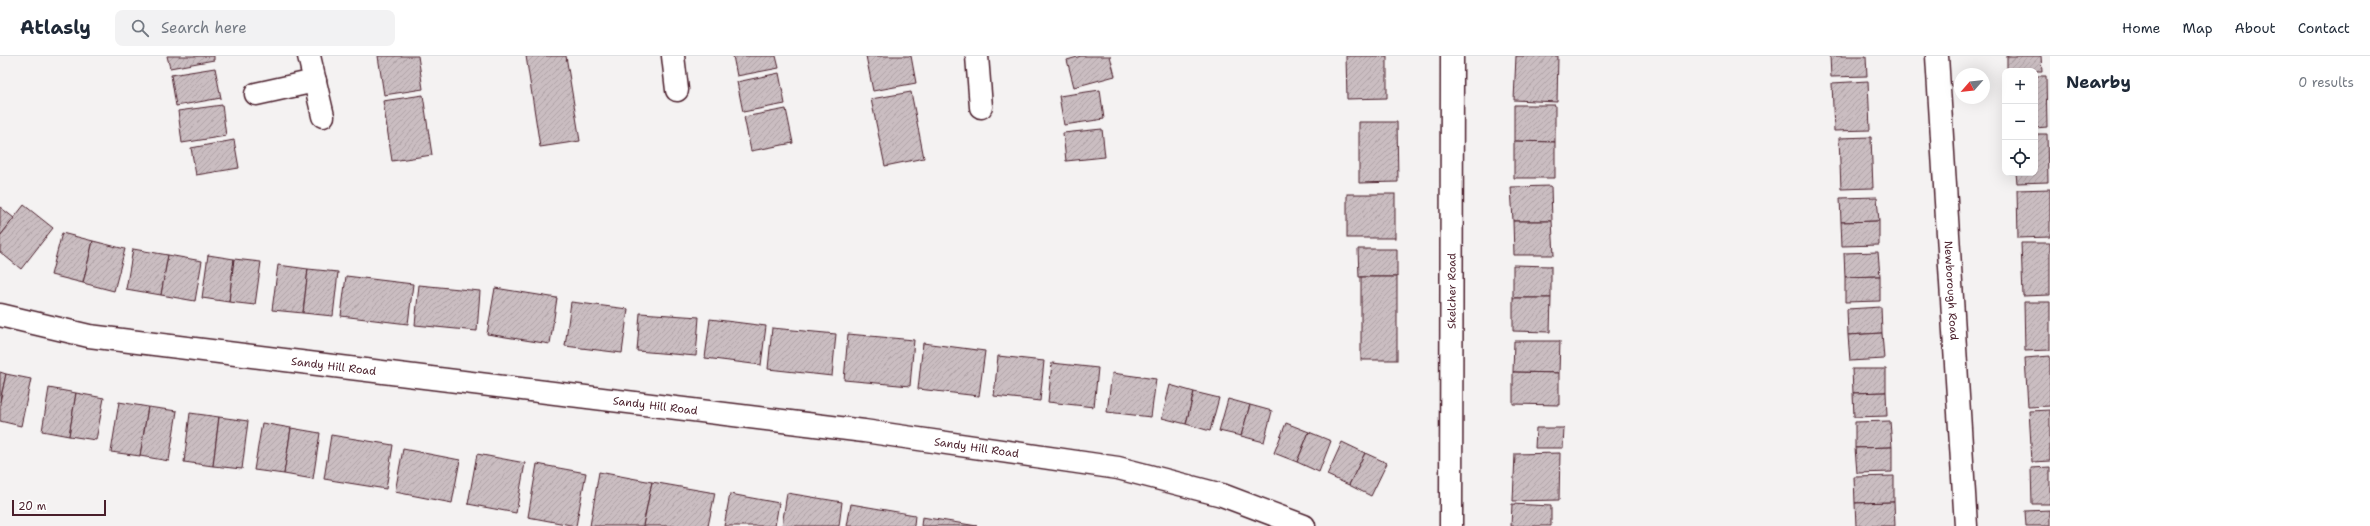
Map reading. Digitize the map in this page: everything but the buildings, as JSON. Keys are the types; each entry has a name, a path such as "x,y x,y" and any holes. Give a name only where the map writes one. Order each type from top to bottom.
{"street":[{"path":"309,56 323,116"},
{"path":"673,56 677,90"},
{"path":"977,56 981,107"},
{"name":"Skelcher Road","path":"1451,526 1452,56"},
{"name":"Newborough Road","path":"1937,56 1966,526"},
{"path":"256,94 315,81"},
{"name":"Sandy Hill Road","path":"0,315 89,336 864,431 1118,468 1222,495 1304,526"}]}
